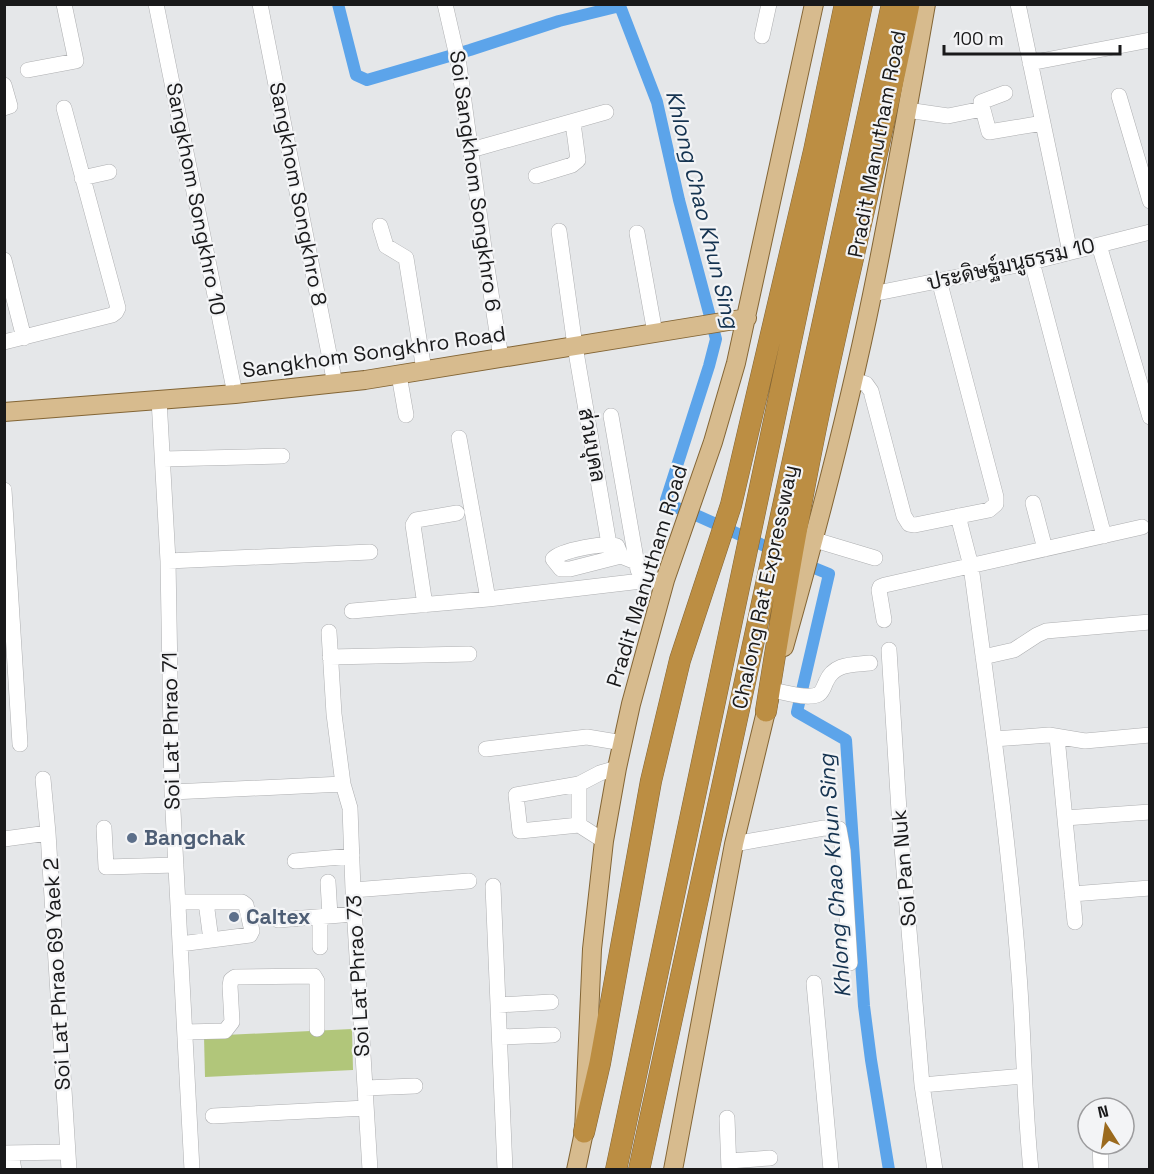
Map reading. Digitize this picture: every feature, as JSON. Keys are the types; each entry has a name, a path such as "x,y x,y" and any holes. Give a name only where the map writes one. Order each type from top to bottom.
{"highway":[{"path":"584,1132 600,1063 651,781 680,660 731,505 811,162 845,4"},
{"name":"Chalong Rat Expressway","path":"616,1170 862,4"},
{"name":"Chalong Rat Expressway","path":"639,1170 892,4"},
{"path":"766,711 809,556 825,385 894,81 909,4"}],"main road":[{"name":"Pradit Manutham Road","path":"576,1170 584,1132 592,949 604,841 617,768 645,647 665,580 726,401 747,318 814,4"},
{"name":"Pradit Manutham Road","path":"673,1170 734,844 766,711 809,556 853,380 872,294 926,4"},
{"name":"Sangkhom Songkhro Road","path":"4,412 335,384 747,318"}],"street":[{"path":"28,70 76,61 64,4"},
{"name":"Sangkhom Songkhro 10","path":"156,4 235,394"},
{"name":"Sangkhom Songkhro 8","path":"260,4 335,384"},
{"name":"Soi Sangkhom Songkhro 6","path":"445,4 459,66 501,358"},
{"path":"762,36 769,4"},
{"path":"1018,4 1070,252"},
{"path":"1030,63 1149,40"},
{"path":"4,85 7,107"},
{"path":"1005,93 981,102 989,132 1043,123"},
{"path":"1119,96 1149,201"},
{"path":"4,342 117,312 118,308 64,108"},
{"path":"907,110 948,116 982,109"},
{"path":"471,150 606,112"},
{"path":"536,176 572,165 578,160 573,123"},
{"path":"82,178 109,172"},
{"path":"380,226 386,246 406,258 424,370"},
{"name":"ส่วนบุคล","path":"559,231 575,346 609,544"},
{"name":"ประดิษฐ์มนูธรรม 10","path":"872,294 1032,262 1149,232"},
{"path":"637,233 655,333"},
{"path":"1100,245 1144,381 1149,417"},
{"path":"4,260 24,338"},
{"path":"1032,262 1104,536"},
{"path":"853,380 866,384 871,391 906,521 909,524 915,525 989,510 996,504 939,280"},
{"path":"399,375 406,415"},
{"name":"Soi Lat Phrao 71","path":"159,399 168,561 172,792 192,1169"},
{"path":"611,416 640,581"},
{"path":"459,438 488,599"},
{"path":"163,459 282,456"},
{"path":"4,490 20,744"},
{"path":"1033,503 1045,549"},
{"path":"425,605 413,525 416,520 457,513"},
{"path":"958,516 971,566 994,739 1020,976 1031,1170"},
{"path":"884,620 879,590 885,585 1142,527"},
{"path":"621,556 617,546 609,544 563,552 554,559 561,569 570,569 621,556 636,562"},
{"path":"168,561 370,552"},
{"path":"809,556 856,552 875,558"},
{"path":"352,611 665,580"},
{"path":"983,657 1014,650 1046,631 1149,622"},
{"name":"Soi Lat Phrao 73","path":"329,632 343,784 350,808 354,914 370,1170"},
{"name":"Soi Pan Nuk","path":"889,650 900,823 922,1085 935,1170"},
{"path":"330,657 469,654"},
{"path":"772,690 810,696 819,694 832,671 844,665 870,663"},
{"path":"994,739 1036,735 1084,741 1149,735"},
{"path":"486,749 587,737 623,743"},
{"path":"1057,737 1075,922"},
{"path":"604,841 579,825 520,831 516,795 579,784 600,773 617,768"},
{"name":"Soi Lat Phrao 69 Yaek 2","path":"43,779 69,1170"},
{"path":"172,792 343,784"},
{"path":"579,784 579,825"},
{"path":"1065,818 1149,812"},
{"path":"104,828 106,867 176,865"},
{"path":"734,844 824,828 839,829 843,851 850,963"},
{"path":"4,839 48,833"},
{"path":"295,861 352,856"},
{"path":"353,890 469,881"},
{"path":"320,947 328,882"},
{"path":"493,886 505,1170"},
{"path":"1072,894 1149,888"},
{"path":"178,902 244,903 252,931 250,935 180,944"},
{"path":"206,902 211,940"},
{"path":"278,920 354,914"},
{"path":"185,1032 225,1031 229,1027 232,1022 230,986 231,980 235,977 314,976 317,981 317,1029"},
{"path":"814,983 831,1170"},
{"path":"498,1005 551,1002"},
{"path":"500,1037 553,1035"},
{"path":"922,1085 1024,1076"},
{"path":"365,1088 415,1086"},
{"path":"213,1116 366,1108"},
{"path":"727,1118 729,1165 770,1158"},
{"path":"4,1154 68,1152"},
{"path":"4,1154 12,1159 14,1170"}],"green space":[{"path":"352,1029 353,1070 205,1077 204,1036"}],"waterway":[{"name":"Khlong Chao Khun Sing","path":"338,4 356,75 367,80 559,21 620,6 657,102 679,200 716,339 666,500 670,505 778,552"},
{"name":"Khlong Chao Khun Sing","path":"802,563 829,574 797,712 846,740 864,1006 889,1170"}],"place":[{"name":"Bangchak","path":"132,838"},
{"name":"Caltex","path":"234,917"}]}
